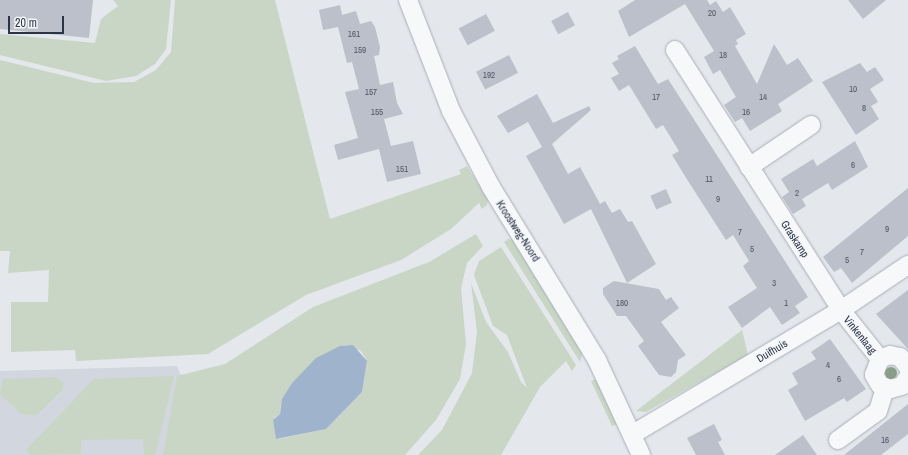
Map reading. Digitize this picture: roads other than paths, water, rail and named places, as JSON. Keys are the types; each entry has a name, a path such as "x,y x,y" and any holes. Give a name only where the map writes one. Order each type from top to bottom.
{"street":[{"name":"Kroostweg-Noord","path":"408,0 451,111 491,187 597,360 633,434 640,455"},
{"name":"Graskamp","path":"675,50 841,310"},
{"path":"749,167 811,125"},
{"name":"Duifhuis","path":"633,434 841,310 908,265"},
{"name":"Vinkenlaag","path":"841,310 880,359"},
{"name":"Vinkenlaag","path":"880,359 895,355 908,367"},
{"name":"Vinkenlaag","path":"880,359 874,375 884,388"},
{"path":"838,440 878,411 884,388 902,386 908,377"}],"water":[{"path":"353,345 367,361 362,392 326,429 276,439 273,420 280,414 282,399 292,383 316,358 340,346"}]}
